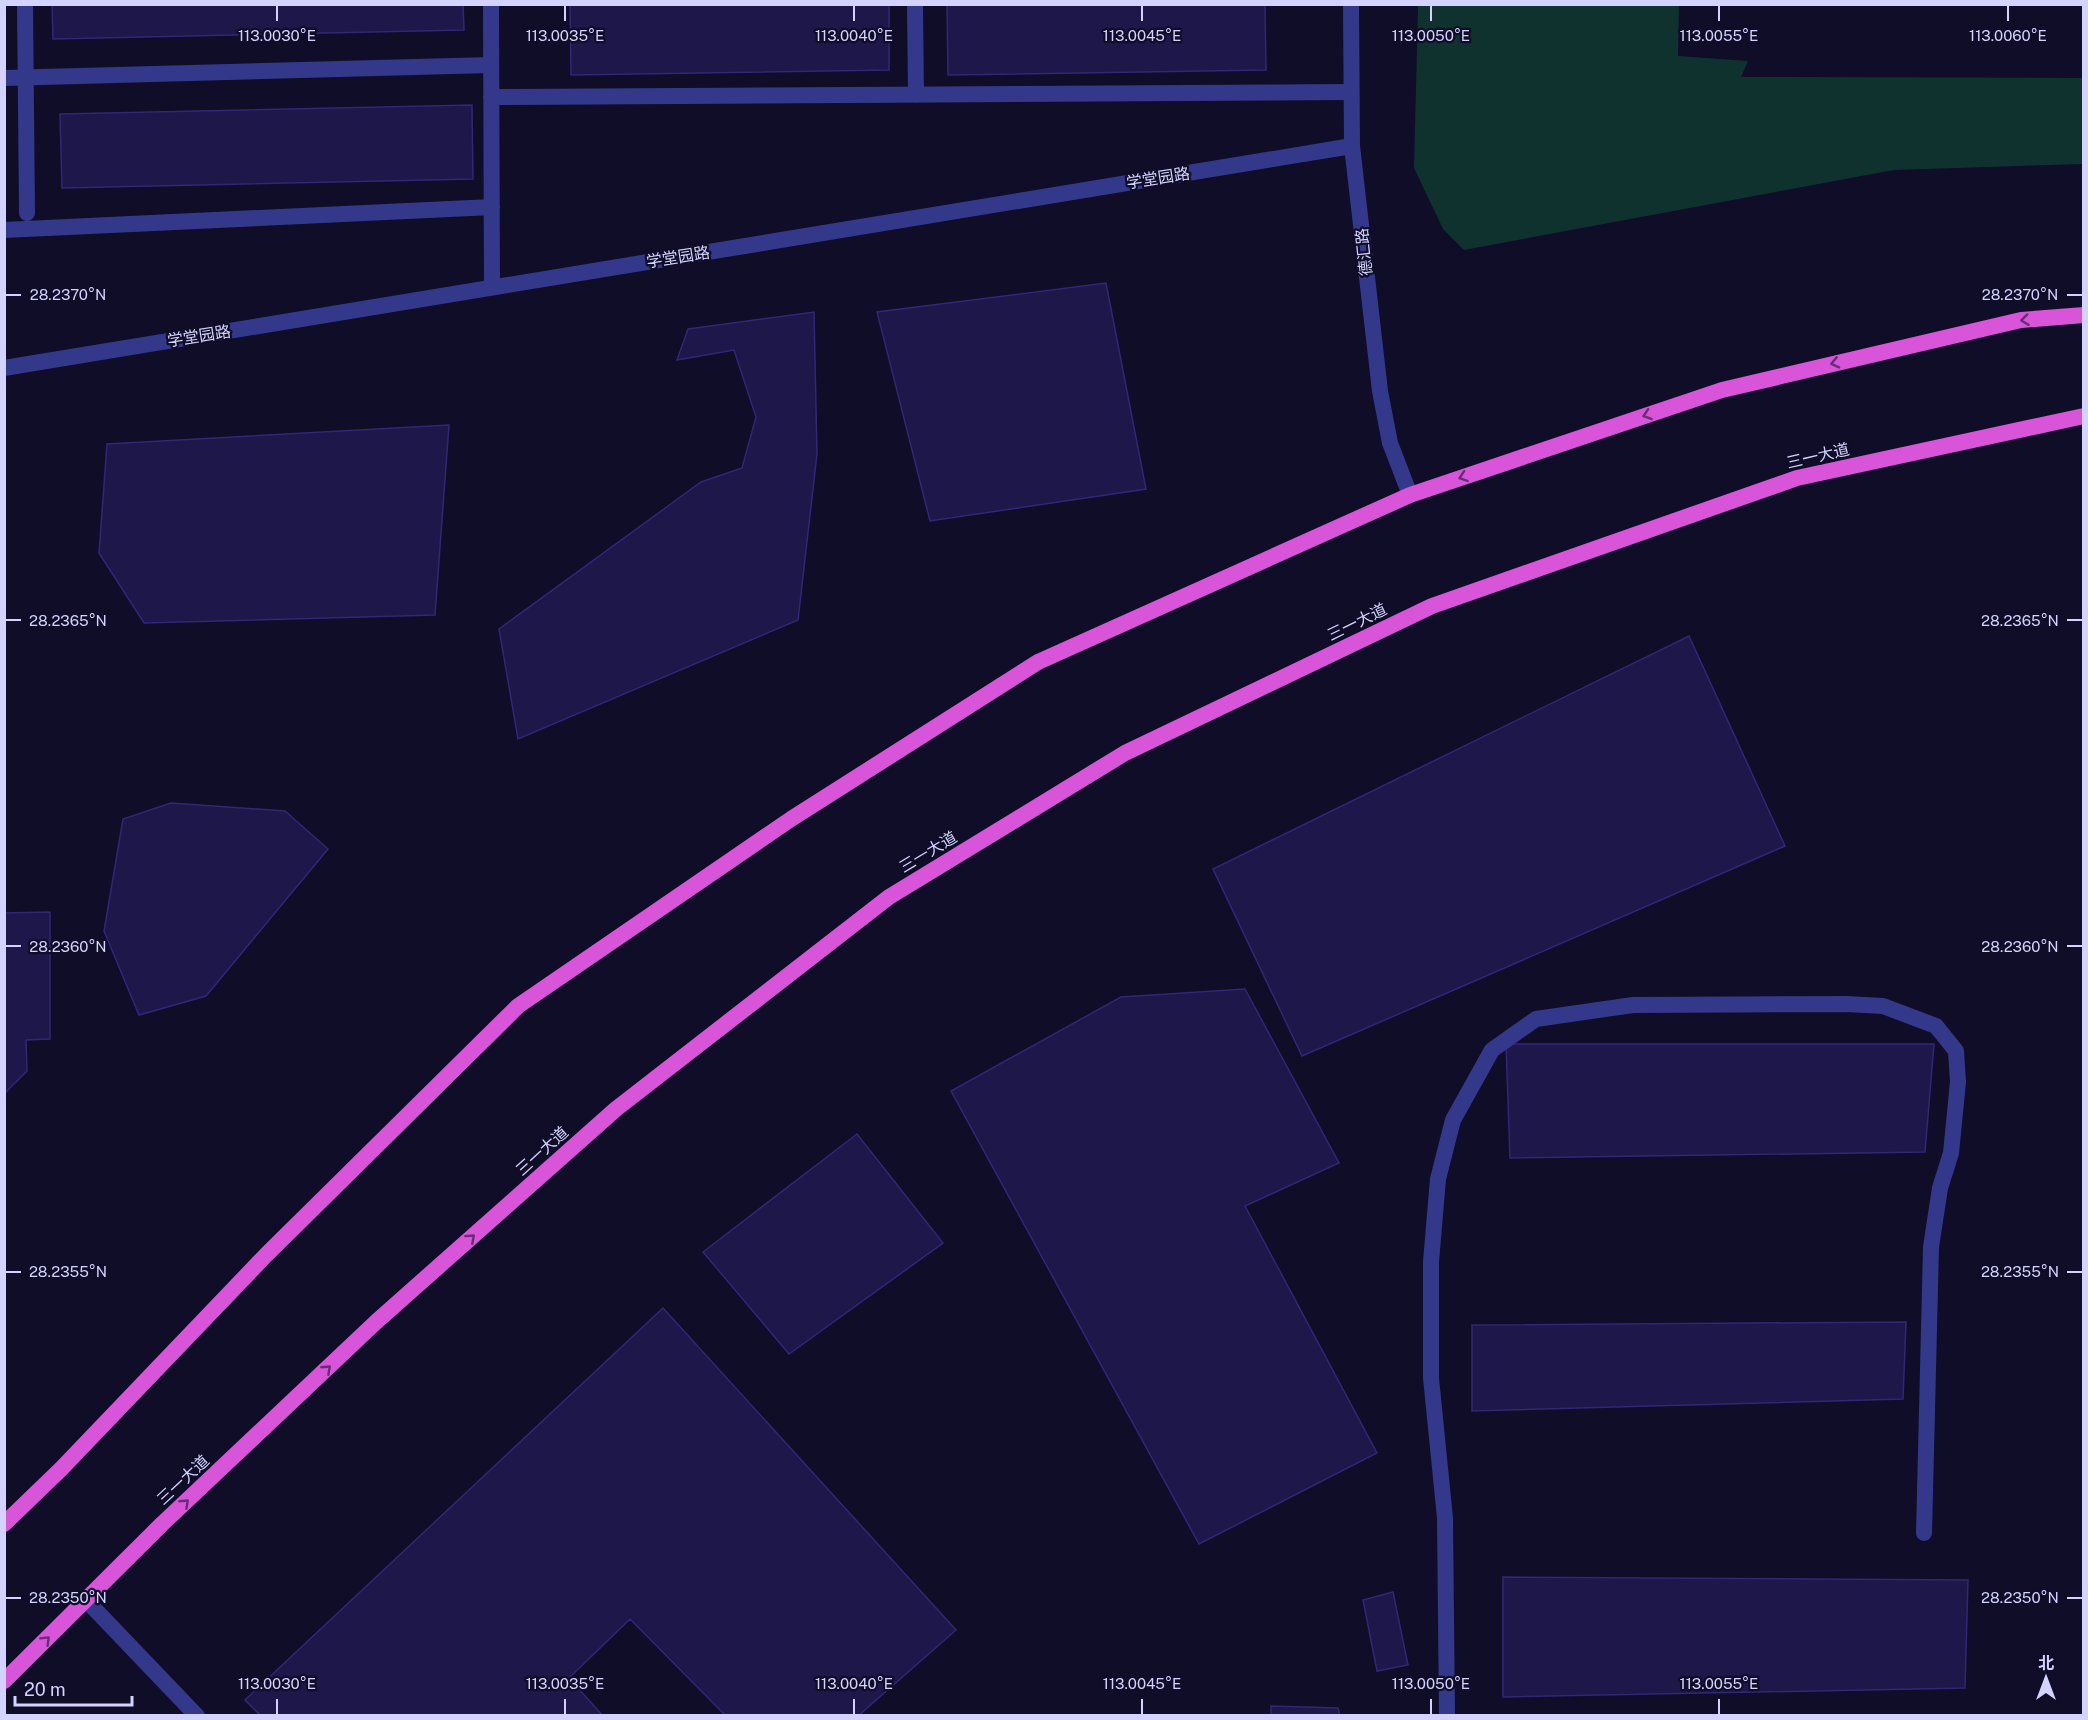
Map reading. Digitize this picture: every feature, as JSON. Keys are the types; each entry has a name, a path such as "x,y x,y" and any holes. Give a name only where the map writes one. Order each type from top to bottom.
{"highway":[{"path":"4,1524 69,1461 266,1255 518,1006 791,819 1038,662 1410,495 1722,390 2021,320 2084,315"},
{"name":"三一大道","path":"4,1681 162,1524 376,1322 616,1109 889,897 1125,753 1432,606 1797,478 2084,416"}],"street":[{"path":"25,4 27,213"},
{"path":"491,4 492,287"},
{"path":"915,4 916,94"},
{"name":"德汇路","path":"1351,4 1352,146 1380,391 1390,443 1410,495"},
{"path":"4,78 491,65"},
{"path":"491,97 1351,92"},
{"name":"学堂园路","path":"4,368 1352,146"},
{"path":"4,230 492,207"},
{"path":"1448,1716 1445,1518 1431,1378 1431,1262 1438,1179 1453,1120 1492,1050 1536,1019 1633,1005 1846,1004 1883,1006 1936,1026 1956,1051 1958,1082 1951,1153 1940,1188 1931,1247 1924,1533"},
{"path":"86,1600 197,1716"}],"green space":[{"path":"1418,5 1679,5 1678,56 1748,61 1741,77 2083,78 2083,164 1894,170 1464,250 1443,229 1414,168"}],"building":[{"path":"52,4 463,4 464,30 53,39"},
{"path":"570,4 889,4 889,70 571,75"},
{"path":"947,4 1265,4 1266,70 948,75"},
{"path":"472,105 473,179 62,188 60,114"},
{"path":"1106,283 1146,489 930,521 877,312"},
{"path":"814,312 817,454 798,620 518,739 499,629 701,482 742,468 756,417 734,350 677,360 688,329"},
{"path":"449,425 435,615 144,623 99,553 107,444"},
{"path":"1689,636 1785,846 1302,1056 1213,869"},
{"path":"171,803 285,811 328,849 206,996 139,1015 104,931 123,819"},
{"path":"50,912 50,1039 26,1040 27,1071 4,1094 4,913"},
{"path":"1245,989 1339,1163 1245,1206 1377,1453 1199,1544 951,1091 1121,997"},
{"path":"1506,1044 1934,1044 1925,1152 1510,1158"},
{"path":"857,1134 943,1243 789,1354 703,1252"},
{"path":"663,1308 956,1630 858,1716 726,1716 630,1619 569,1678 603,1716 261,1716 245,1700"},
{"path":"1906,1322 1903,1399 1472,1411 1472,1325"},
{"path":"1503,1577 1968,1580 1965,1688 1503,1697"},
{"path":"1393,1592 1408,1665 1377,1671 1363,1600"},
{"path":"1271,1706 1338,1708 1340,1716 1271,1716"}]}
